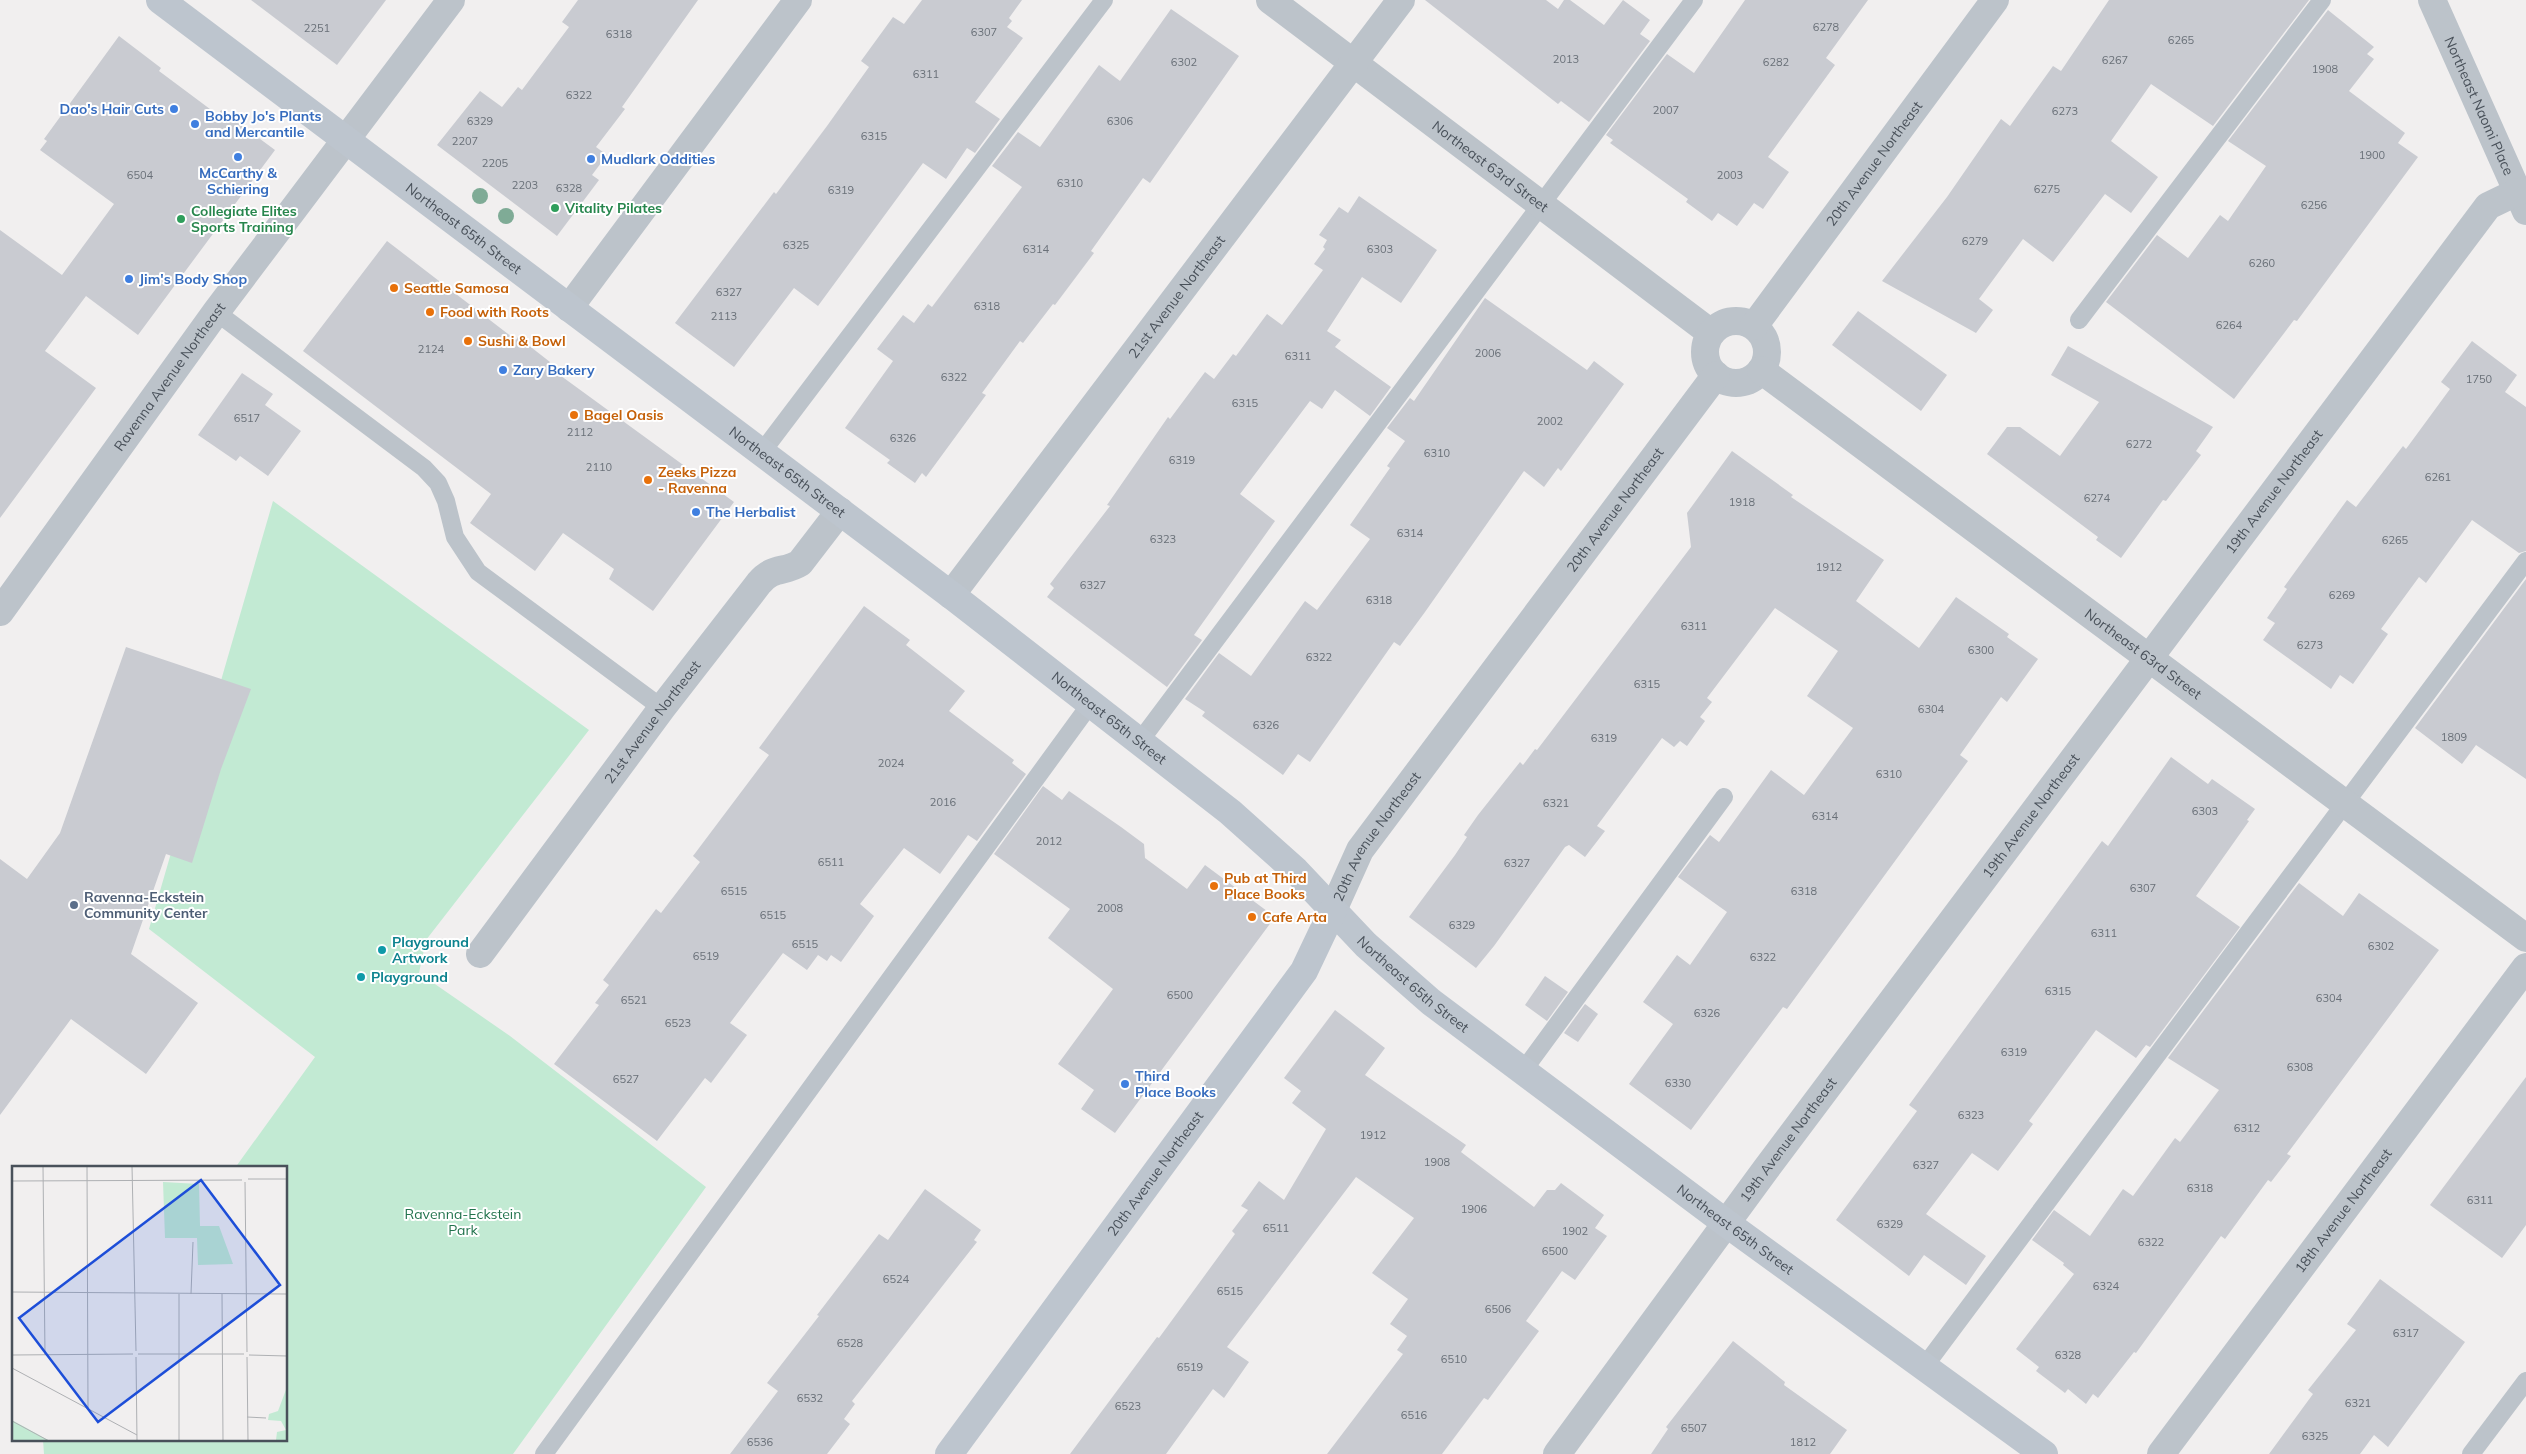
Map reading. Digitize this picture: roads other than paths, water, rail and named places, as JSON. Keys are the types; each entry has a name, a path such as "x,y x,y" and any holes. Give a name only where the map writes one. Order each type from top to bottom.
{"main road":[{"name":"Northeast 65th Street","path":"160,0 951,594 1140,741 1230,812 1296,871 1366,945 1431,1002 1726,1223 2044,1454"},
{"name":"20th Avenue Northeast","path":"948,1454 1304,971 1333,910"}],"street":[{"name":"Ravenna Avenue Northeast","path":"0,612 216,312 451,0"},
{"path":"569,308 798,0"},
{"name":"Northeast 63rd Street","path":"1270,0 1711,332"},
{"name":"21st Avenue Northeast","path":"951,594 1402,0"},
{"name":"20th Avenue Northeast","path":"1754,326 1994,0"},
{"name":"Northeast Naomi Place","path":"2432,0 2522,202"},
{"name":"19th Avenue Northeast","path":"1558,1454 1726,1223 2488,206 2522,202"},
{"path":"1733,320 1742,321 1754,326 1765,339 1767,349 1767,359 1761,370 1748,381 1738,383 1728,382 1710,370 1705,360 1704,349 1711,332 1722,323 1733,320"},
{"name":"Northeast 63rd Street","path":"1761,370 2526,938"},
{"name":"20th Avenue Northeast","path":"1333,910 1360,850 1716,375"},
{"name":"21st Avenue Northeast","path":"480,954 662,708 764,576 771,571 794,567 800,563 840,511"},
{"name":"18th Avenue Northeast","path":"2162,1454 2526,967"}],"lane":[{"path":"762,452 1104,0"},
{"path":"1140,741 1694,0"},
{"path":"2079,320 2322,0"},
{"path":"216,312 424,468 438,483 446,501 455,537 478,572 662,708"},
{"path":"1924,1367 2526,561"},
{"path":"544,1454 1090,703"},
{"path":"1522,1071 1724,797"},
{"path":"2471,1454 2526,1381"}],"place":[{"name":"Dao's Hair Cuts","path":"174,109"},
{"name":"Bobby Jo's Plants and Mercantile","path":"195,124"},
{"name":"McCarthy & Schiering","path":"238,157"},
{"name":"Mudlark Oddities","path":"591,159"},
{"name":"Vitality Pilates","path":"555,208"},
{"name":"Collegiate Elites Sports Training","path":"181,219"},
{"name":"Jim's Body Shop","path":"129,279"},
{"name":"Seattle Samosa","path":"394,288"},
{"name":"Food with Roots","path":"430,312"},
{"name":"Sushi & Bowl","path":"468,341"},
{"name":"Zary Bakery","path":"503,370"},
{"name":"Bagel Oasis","path":"574,415"},
{"name":"Zeeks Pizza - Ravenna","path":"648,480"},
{"name":"The Herbalist","path":"696,512"},
{"name":"Pub at Third Place Books","path":"1214,886"},
{"name":"Ravenna-Eckstein Community Center","path":"74,905"},
{"name":"Cafe Arta","path":"1252,917"},
{"name":"Playground Artwork","path":"382,950"},
{"name":"Playground","path":"361,977"},
{"name":"Third Place Books","path":"1125,1084"}],"park label":[{"name":"Ravenna-Eckstein Park","path":"463,1222"}]}
